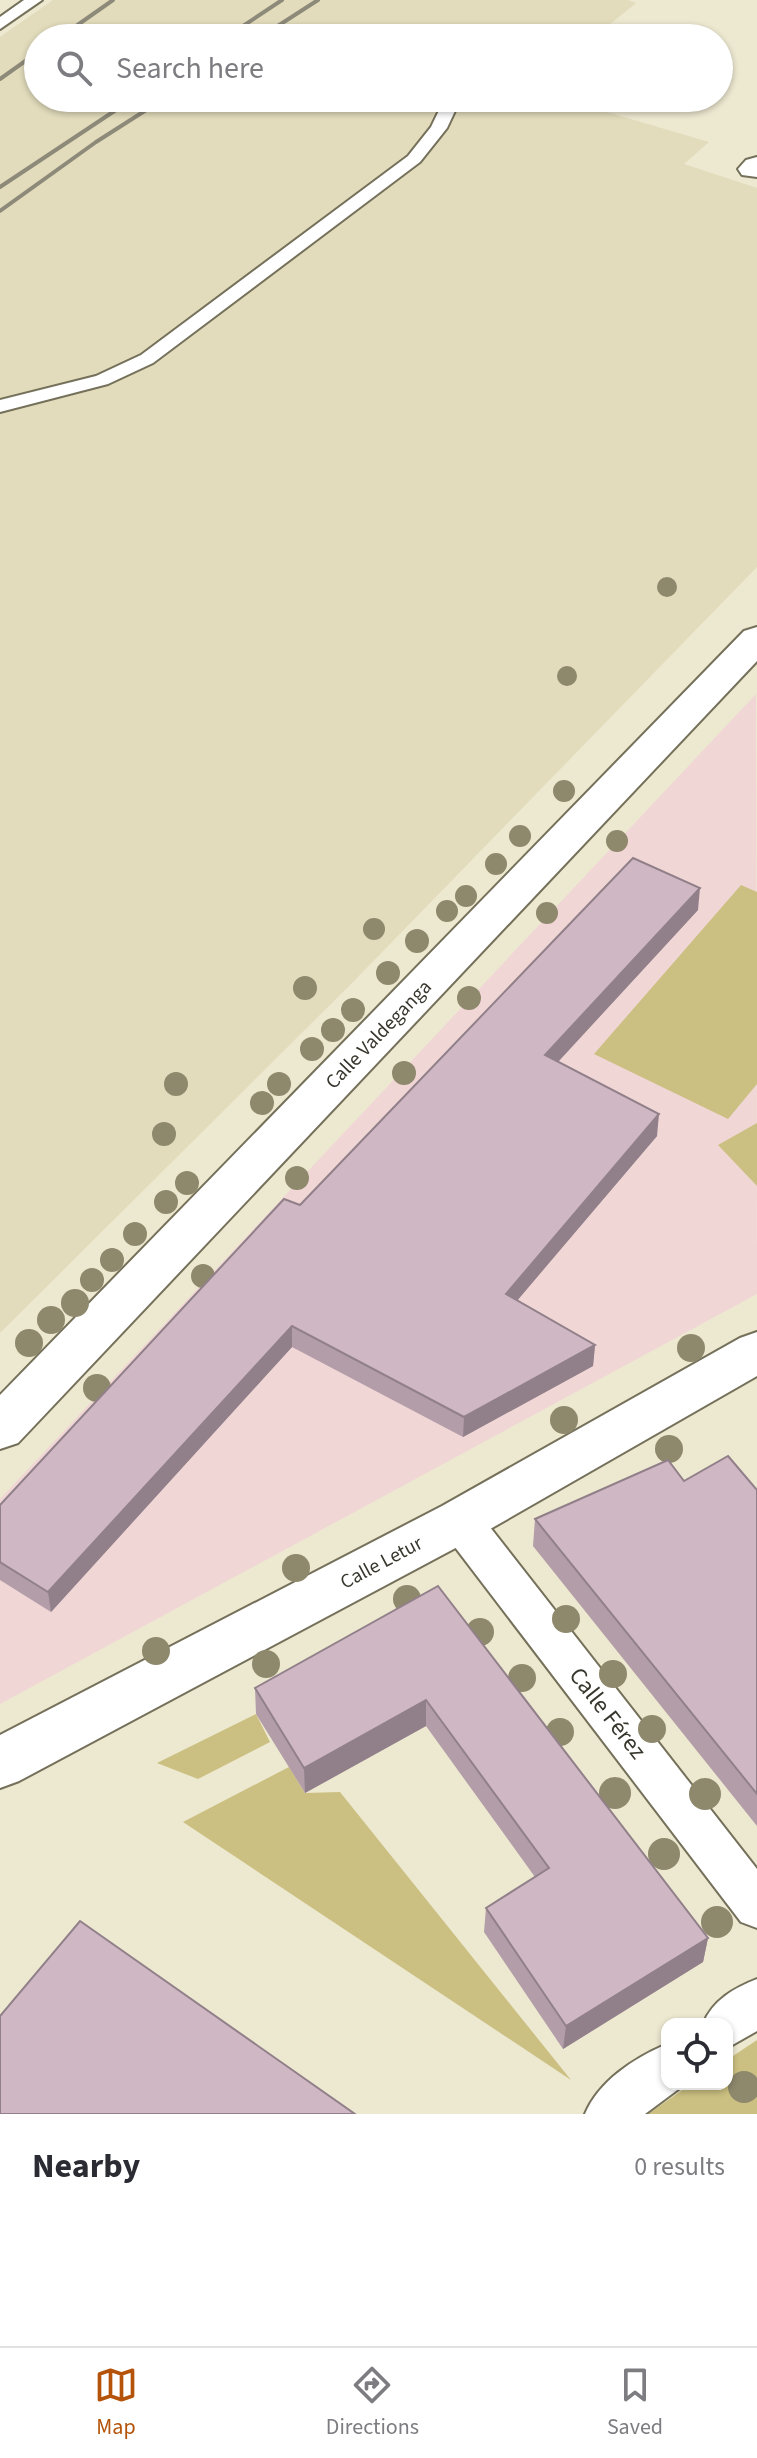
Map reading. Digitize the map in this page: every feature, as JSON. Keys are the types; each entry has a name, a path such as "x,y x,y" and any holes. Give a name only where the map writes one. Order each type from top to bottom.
{"street":[{"name":"Calle Valdeganga","path":"0,1428 757,639"},
{"name":"Calle Letur","path":"0,1763 460,1521 757,1352"},
{"name":"Calle Férez","path":"460,1521 757,1906"},
{"path":"733,2020 757,2002"},
{"path":"610,2114 616,2105 661,2072"}],"lane":[{"path":"0,24 34,0"},
{"path":"0,406 102,380 147,359 414,159 439,128 446,112"}],"shaded area":[{"path":"53,0 628,0 636,3 610,24 24,24 24,112 607,112 709,142 684,164 757,188 757,567 353,982 0,1333 0,37"},
{"path":"756,694 757,1294 0,1704 0,1499"},
{"path":"741,885 757,892 757,1084 728,1119 594,1054"},
{"path":"757,1123 757,1186 718,1145"},
{"path":"256,1714 270,1742 198,1779 157,1763"},
{"path":"289,1767 305,1793 340,1792 571,2080 183,1822"},
{"path":"757,2040 757,2114 648,2114 682,2090 733,2090 733,2056"}],"building":[{"path":"633,858 700,888 545,1055 659,1114 506,1294 595,1345 464,1417 292,1326 48,1592 0,1562 0,1505 284,1199 300,1205"},
{"path":"728,1456 757,1490 757,1794 535,1519 668,1460 684,1481"},
{"path":"438,1586 708,1938 566,2026 486,1908 549,1868 426,1700 304,1768 255,1688"},
{"path":"80,1921 355,2114 0,2114 0,2016"}],"railway":[{"path":"79,24 113,0"},
{"path":"246,24 282,0"},
{"path":"281,24 318,0"},
{"path":"0,79 24,62"},
{"path":"0,187 113,112"},
{"path":"0,211 143,112"}]}
